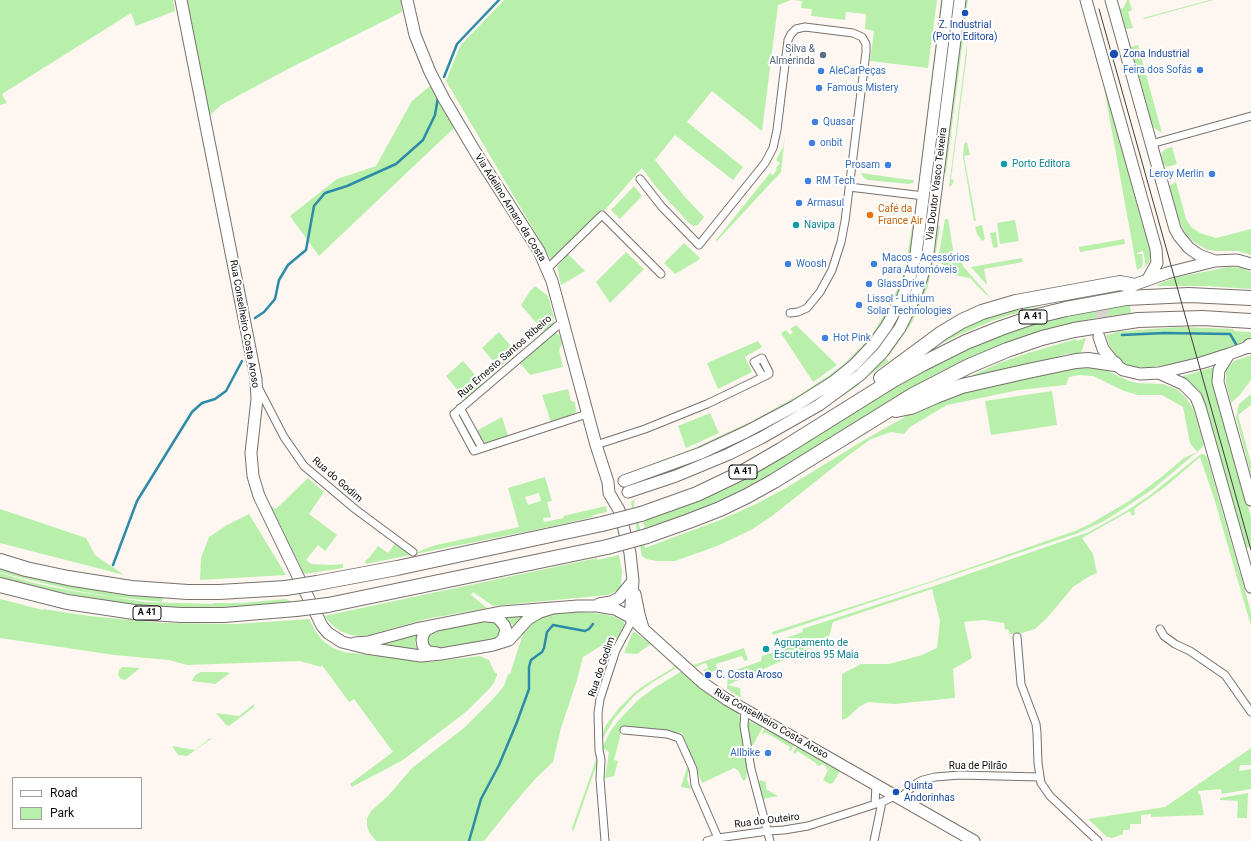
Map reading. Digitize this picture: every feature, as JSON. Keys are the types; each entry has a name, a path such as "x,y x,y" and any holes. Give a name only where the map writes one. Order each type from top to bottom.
{"highway":[{"path":"837,415 875,382 942,333 962,321 982,312 1016,302 1120,283 1130,286"},
{"name":"A 41","path":"0,561 68,578 110,586 188,592 219,592 286,588 397,568 602,524 641,514 681,500 713,487 743,472 893,380 937,356 982,335 1038,316 1091,303 1139,297 1189,295 1251,298"},
{"name":"A 41","path":"0,584 67,602 134,612 181,615 224,615 296,609 385,594 607,546 647,536 690,522 747,496 774,481 919,392 956,372 983,359 1023,344 1074,330 1116,322 1165,318 1202,318 1251,321"},
{"path":"884,413 911,407 962,386 1028,371 1088,360 1115,364"}],"main road":[{"name":"Rua Conselheiro Costa Aroso","path":"181,0 256,384 256,413 251,453 252,472 256,488 322,626 334,638 350,644 366,648 421,656 441,654 509,640 528,619 540,612 553,608"},
{"name":"Via Adelino Amaro da Costa","path":"407,0 415,35 430,72 444,99 539,251 547,269 587,414 605,471 617,482 628,485 627,495"},
{"name":"Via Doutor Vasco Teixeira","path":"617,482 694,456 746,432 833,382 854,365 880,336 902,299 916,254 948,0"},
{"name":"Via Doutor Vasco Teixeira","path":"627,495 700,466 761,438 828,399 852,382 869,367 900,328 917,293 928,253 960,0"},
{"path":"1086,0 1156,249 1157,263 1148,279"},
{"path":"1111,0 1172,218 1179,236 1189,248 1215,261"},
{"path":"924,196 935,198"},
{"path":"1130,286 1148,279 1215,261 1237,260 1251,264"},
{"path":"1099,336 1103,349 1115,364 1130,373 1140,374 1159,373 1201,363 1251,346"},
{"path":"1229,354 1219,370 1218,382 1251,500"},
{"path":"1159,373 1183,384 1196,397 1251,587"},
{"name":"Via Adelino Amaro da Costa","path":"617,482 609,493 619,510 630,553 633,581 643,628"},
{"path":"613,498 619,500 627,495"},
{"path":"619,510 627,495"},
{"name":"Via Adelino Amaro da Costa","path":"630,617 633,581"},
{"path":"589,606 616,600 624,594 633,581"},
{"name":"Rua Conselheiro Costa Aroso","path":"350,644 368,642 436,624 502,612 589,606 608,607 630,617 715,692 974,841"},
{"name":"Rua Conselheiro Costa Aroso","path":"482,616 494,617 502,621 506,630 503,639 499,643"},
{"path":"436,624 426,630 422,640 423,646 429,652 441,654"}],"street":[{"path":"640,179 662,207 699,245 765,163 771,153 776,137 789,38 796,29 805,27 857,34 863,38 866,44 843,233 832,270 824,286 807,308 798,312 790,313"},
{"path":"1151,144 1251,116"},
{"path":"849,187 924,196"},
{"path":"547,269 602,215 661,274"},
{"name":"Rua Ernesto Santos Ribeiro","path":"562,321 460,408 482,448 587,414"},
{"path":"596,445 645,429 707,404 763,376"},
{"name":"Rua do Godim","path":"256,384 284,437 304,466 355,509 413,552"},
{"name":"Rua do Godim","path":"605,841 600,779 601,760 598,750 597,727 600,698 616,650 630,624 630,617"},
{"path":"1160,629 1164,636 1190,651 1225,675 1251,712"},
{"path":"1017,637 1021,684 1036,724 1039,777 1041,783 1050,796 1098,841"},
{"path":"745,710 744,726 755,785 770,841"},
{"path":"624,730 667,734 679,738 693,769 695,785 718,838"},
{"name":"Rua de Pilrão","path":"897,797 917,783 935,777 960,775 1039,777"},
{"path":"874,841 878,803 876,785"},
{"name":"Rua do Outeiro","path":"707,841 718,838 808,826 897,797"}],"green space":[{"path":"0,0 173,0 175,11 136,26 131,13 2,94 7,103 0,105"},
{"path":"185,0 401,0 402,12 290,68 221,105 209,116"},
{"path":"504,0 791,0 778,5 762,131 712,91 687,122 743,167 733,180 675,135 655,160 685,197 704,217 698,225 693,226 688,222 656,187 642,168 604,211 602,210 552,261 446,81 460,46"},
{"path":"793,0 937,0 928,68 870,61 874,31 865,29 866,14 846,12 845,20 811,16 812,9 801,8 802,1"},
{"path":"941,0 944,0 923,170 920,170"},
{"path":"953,0 956,0 934,171 931,171"},
{"path":"965,0 968,0 946,173 943,173"},
{"path":"1127,0 1129,0 1132,10 1128,12 1133,28 1126,29 1120,8 1123,9"},
{"path":"1213,0 1144,19 1143,18"},
{"path":"967,43 951,179 954,180 952,185 949,187"},
{"path":"1138,45 1162,133 1153,127 1131,47"},
{"path":"1103,82 1151,254 1149,262 1144,268 1140,271 1145,266 1145,261 1143,251 1137,253 1142,254 1143,262 1142,267 1137,270"},
{"path":"430,86 455,127 319,256 290,216 337,179 376,166 412,101"},
{"path":"785,135 781,172 717,241 716,240 770,173 773,175 777,169 776,168 780,163 776,160 783,147"},
{"path":"967,142 970,155 964,156 976,221 974,221 963,157 964,144"},
{"path":"1172,147 1177,164 1167,167 1163,164 1161,154 1165,149"},
{"path":"861,173 914,180 913,183 909,184 868,180 863,177"},
{"path":"1176,182 1186,219 1191,227 1200,233 1216,238 1251,229 1251,255 1238,251 1208,250 1195,243 1185,233 1174,209 1168,188"},
{"path":"634,186 642,196 620,219 611,210"},
{"path":"945,219 948,219 955,261 961,260 963,266 990,297 984,293 970,278 954,275 938,260"},
{"path":"1015,220 1019,241 1000,244 997,223"},
{"path":"913,222 916,223 913,246 904,281 891,310 871,340 869,339 888,309 901,281"},
{"path":"925,224 927,224 924,248 916,280 901,316 880,348 878,346 885,336"},
{"path":"936,225 940,226 927,289 911,324 889,356 887,354 897,341"},
{"path":"982,225 985,239 982,241 977,234 975,227"},
{"path":"996,232 998,247 994,248 990,233"},
{"path":"1124,239 1125,244 1080,252 1079,247"},
{"path":"684,243 700,258 675,274 664,263"},
{"path":"626,252 644,269 610,303 596,282"},
{"path":"568,254 585,271 561,285 557,267"},
{"path":"1022,258 1023,262 984,269 987,285 971,267"},
{"path":"1228,267 1242,268 1251,272 1251,289 1207,286 1156,286 1178,277"},
{"path":"535,286 548,296 554,318 553,324 544,332 521,305"},
{"path":"1062,300 992,321 924,352 981,315"},
{"path":"1130,305 1131,313 1095,318 1059,326 982,352 913,387 797,459 736,493 691,513 645,529 643,521 691,504 728,488 768,466 909,379 966,350 1005,334 1043,322 1096,310"},
{"path":"796,325 837,365 813,382 781,333 786,330 790,335 793,332 790,329"},
{"path":"1181,327 1234,329 1234,331 1251,332 1251,339 1220,351 1170,365 1142,368 1129,366 1117,358 1110,347 1106,335 1115,332"},
{"path":"499,332 517,353 499,368 482,348"},
{"path":"556,333 560,336 562,344 559,350 563,367 530,375 520,363"},
{"path":"1086,338 1081,353 1066,354 1030,365 962,380 999,363 1028,353 1076,339 1077,341"},
{"path":"758,341 762,347 745,357 752,372 718,389 707,363"},
{"path":"866,342 868,344 854,359 820,385 756,422 754,420 801,394 828,376 844,364"},
{"path":"875,350 877,351 864,365 829,393 761,433 760,430"},
{"path":"1251,355 1251,380 1239,396 1231,403 1226,383 1226,370 1234,361"},
{"path":"884,357 889,361 859,383 859,385 831,403 863,379"},
{"path":"463,361 483,384 465,399 446,376"},
{"path":"1089,366 1101,368 1129,381 1138,383 1163,384 1178,390 1186,398 1194,410 1204,445 1197,452 1190,443 1183,407 1162,395 1138,395 1124,391 1093,376 1079,375 1069,377 1066,385 1019,390 947,405 910,427 904,434 891,432 871,439 772,516 751,530 717,546 675,561 656,561 646,559 642,556 631,502 639,497 635,500 634,505 645,548 720,520 754,505 786,488 917,410 955,395 979,388"},
{"path":"1214,367 1215,388 1251,517 1251,547 1245,548 1214,439 1180,377"},
{"path":"568,389 571,401 575,402 576,411 574,414 551,422 542,395"},
{"path":"1052,391 1057,425 991,435 985,401"},
{"path":"1251,394 1251,405 1238,415 1251,463 1251,474 1236,418 1239,404"},
{"path":"710,413 719,433 686,448 678,426"},
{"path":"502,417 508,436 488,443 484,442 476,431"},
{"path":"750,422 752,425 650,468 649,465 692,449"},
{"path":"755,433 757,435 728,449 654,479 653,477 684,465"},
{"path":"1197,452 1153,489 1104,521 1076,534 773,635 772,632 929,582 1075,531 1129,501 1184,458"},
{"path":"1201,454 1204,454 1207,457 1251,612 1251,626 1215,501 1200,457 1165,487 1134,509 1135,514 1132,516 1130,511 1082,538 1093,554 1097,573 1073,587 1047,618 1035,629 1022,633 1010,634 1008,629 1005,630 1004,623 983,620 964,622 972,658 953,669 955,698 894,704 868,702 859,707 847,718 842,720 842,674 861,664 889,664 922,655 937,648 940,621 932,589 833,622 828,640 728,685 740,688 741,698 727,689 728,673 761,661 762,656 783,649 780,640 803,632 802,629 931,587 1089,532 1123,513 1149,496"},
{"path":"545,477 552,501 547,502 551,517 543,518 544,522 606,506 607,512 593,515 593,517 549,527 366,564 365,561 378,546 388,553 395,544 407,552 414,554 436,545 519,527 508,488","holes":["539,493 541,501 528,505 525,497"]},
{"path":"308,478 324,492 309,514 337,535 325,551 318,545 306,560 311,564 343,564 343,568 304,574 271,506 276,509"},
{"path":"0,509 86,538 95,555 124,575 0,543"},
{"path":"249,514 286,575 200,580 201,558 209,537 227,525"},
{"path":"619,555 622,571 621,586 618,590 608,595 493,606 473,592 471,595 487,608 426,619 369,635 359,636 340,631 324,616 597,558 597,560"},
{"path":"0,568 82,588 127,595 163,598 162,602 114,597 72,590 6,574 0,572"},
{"path":"0,573 34,583 72,591 146,602 213,604 286,599 293,602 205,608 181,608 126,604 38,588 0,577"},
{"path":"0,599 43,610 163,623 237,624 309,619 322,640 333,648 344,652 428,662 480,656 489,660 497,675 494,683 489,689 467,711 403,760 352,787 350,784 393,752 354,699 349,702 322,665 321,667 300,661 187,665 169,660 114,655 0,638"},
{"path":"578,612 604,614 615,617 624,622 624,625 612,651 601,646 583,657 561,728 553,762 536,778 484,841 376,841 369,832 367,826 367,818 371,811 388,796 412,768 464,728 504,686 508,674 510,674 523,634 534,622 532,619 556,613"},
{"path":"522,613 523,618 516,626 510,624 505,615"},
{"path":"487,619 495,621 499,628 497,637 492,640 437,650 430,647 428,644 427,637 431,630"},
{"path":"633,632 637,633 651,644 637,654 624,653 631,635"},
{"path":"417,633 415,643 418,651 371,644"},
{"path":"744,648 748,660 744,661 742,656 716,664 717,670 707,673 703,670 708,668 706,663 695,667 693,665"},
{"path":"676,666 678,667 635,695 614,719 603,738 601,737 606,725 619,708 633,694 643,686"},
{"path":"122,667 140,668 125,680 121,679 118,675 119,670"},
{"path":"682,671 697,685 737,712 740,717 748,764 746,779 743,781 738,770 734,768 702,783 682,733 622,729 614,760 618,761 614,776 605,778 609,752 602,748 610,732 618,721 638,700 654,688"},
{"path":"201,672 230,673 215,684 192,681 195,675"},
{"path":"254,704 254,707 229,726 226,725 216,713 239,716"},
{"path":"750,721 763,727 753,745 750,745 747,723"},
{"path":"765,728 794,745 791,751 789,750 790,747 765,732 763,735 762,734"},
{"path":"210,738 211,739 187,756 178,755 172,746 195,750"},
{"path":"797,746 830,765 827,771 824,764 818,766 816,763 797,751 795,754 793,752"},
{"path":"1251,748 1251,765 1240,765 1239,771 1251,769 1251,789 1222,794 1221,789 1198,791 1198,794 1200,794 1204,815 1151,817 1151,814 1141,815 1141,824 1130,824 1130,830 1123,830 1123,834 1112,838 1107,837 1088,819 1165,807"},
{"path":"596,760 598,761 573,832 572,828"},
{"path":"831,765 840,771 833,783 830,784 823,780"},
{"path":"687,767 689,770 687,779 691,789 681,787"},
{"path":"760,780 766,782 766,789 778,796 763,799 759,784"},
{"path":"1248,793 1247,818 1237,818 1238,801 1220,800 1220,798"}],"waterway":[{"path":"444,77 457,44 499,0"},
{"path":"255,318 264,312 275,299 279,280 288,265 306,250 314,206 325,193 347,186 396,164 423,140 435,115 438,97"},
{"path":"1122,335 1164,333 1230,334 1236,344"},
{"path":"113,565 137,501 192,412 202,403 215,399 226,391 242,361"},
{"path":"469,841 481,799 499,765 529,689 529,667 531,660 542,652 547,632 553,625 585,631 593,624"}],"tunnel":[{"path":"1099,334 1101,315 1109,299 1128,287"}],"tram line":[{"path":"1099,9 1251,550"}],"place":[{"name":"Z. Industrial (Porto Editora)","path":"965,13"},
{"name":"Zona Industrial","path":"1114,54"},
{"name":"Silva & Almerinda","path":"823,55"},
{"name":"Feira dos Sofás","path":"1200,70"},
{"name":"AleCarPeças","path":"821,71"},
{"name":"Famous Mistery","path":"819,88"},
{"name":"Quasar","path":"815,122"},
{"name":"onbit","path":"812,143"},
{"name":"Porto Editora","path":"1004,164"},
{"name":"Prosam","path":"888,165"},
{"name":"Leroy Merlin","path":"1212,174"},
{"name":"RM Tech","path":"808,181"},
{"name":"Armasul","path":"799,203"},
{"name":"Café da France Air","path":"870,215"},
{"name":"Navipa","path":"796,225"},
{"name":"Woosh","path":"788,264"},
{"name":"Macos - Acessórios para Automóveis","path":"874,264"},
{"name":"GlassDrive","path":"869,284"},
{"name":"Lissol - Lithium Solar Technologies","path":"859,305"},
{"name":"Hot Pink","path":"825,338"},
{"name":"Agrupamento de Escuteiros 95 Maia","path":"766,649"},
{"name":"C. Costa Aroso","path":"708,675"},
{"name":"Allbike","path":"768,753"},
{"name":"Quinta Andorinhas","path":"896,792"}]}
